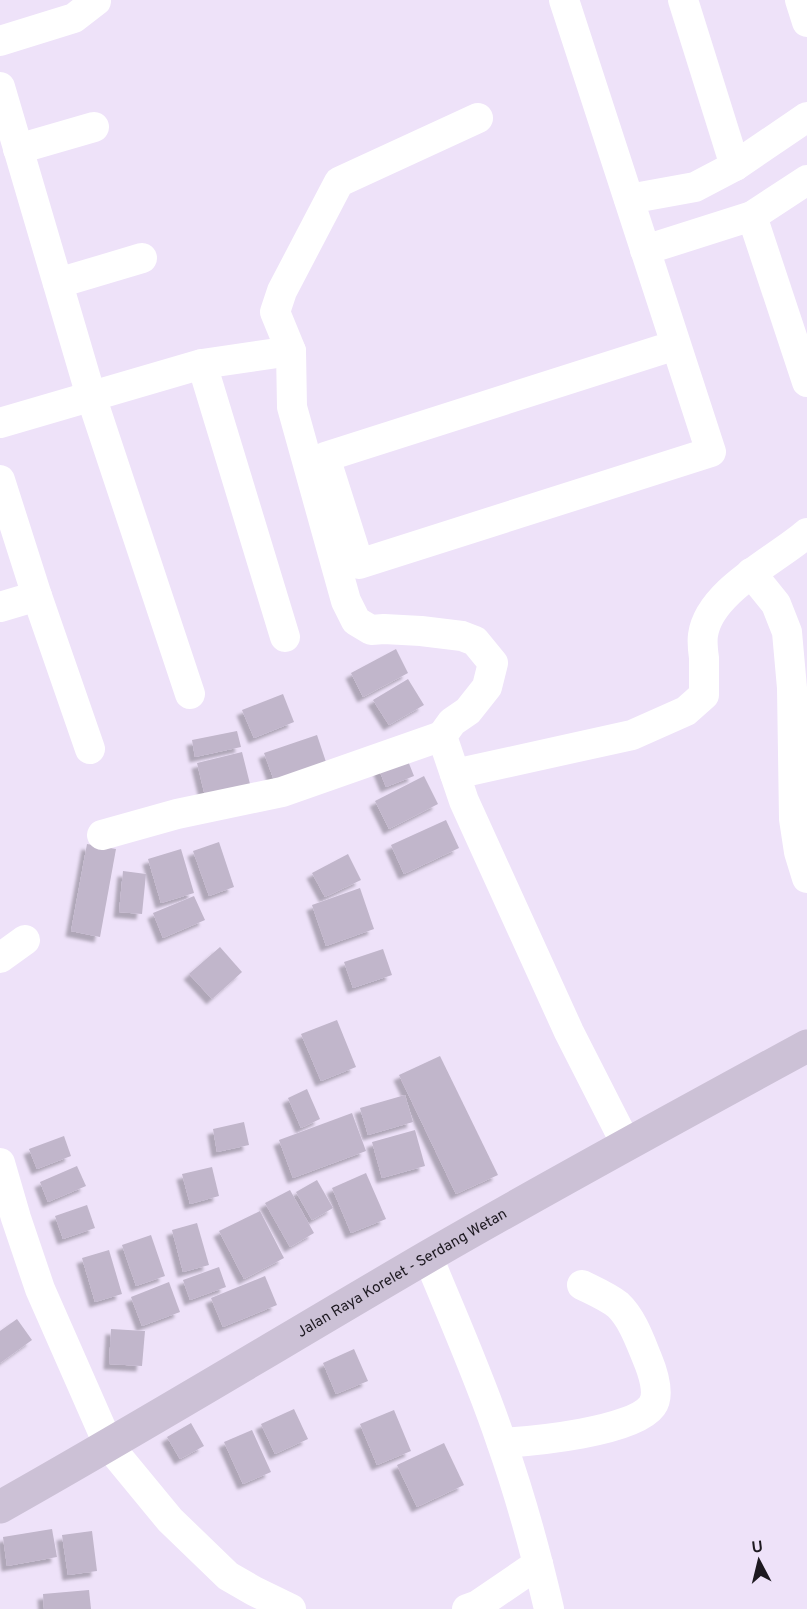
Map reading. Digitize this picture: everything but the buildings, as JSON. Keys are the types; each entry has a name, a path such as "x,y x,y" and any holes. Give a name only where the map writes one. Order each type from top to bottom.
{"main road":[{"name":"Jalan Raya Korelet - Serdang Wetan","path":"0,1507 109,1446 428,1257 626,1144 807,1046"}],"street":[{"path":"0,41 74,18 95,0"},
{"path":"564,0 711,452 359,564 325,457 676,345"},
{"path":"683,0 735,166"},
{"path":"800,0 807,22"},
{"path":"0,87 92,396 190,694"},
{"path":"629,199 695,187 735,166 807,117"},
{"path":"102,835 177,814 282,792 442,736 452,722 468,711 487,687 493,663 475,641 462,636 421,631 371,630 356,621 346,601 292,407 291,351 275,312 282,291 339,182 478,118"},
{"path":"18,149 94,127"},
{"path":"645,250 752,216 807,180"},
{"path":"752,216 807,382"},
{"path":"58,283 142,258"},
{"path":"0,423 202,364 291,351"},
{"path":"202,364 285,637"},
{"path":"0,480 90,749"},
{"path":"455,774 632,735 686,711 704,695 703,635 709,616 724,595 807,533"},
{"path":"751,573 776,604 788,632 792,688 795,819 799,852 807,878"},
{"path":"0,607 37,596"},
{"path":"442,736 464,801 570,1032 626,1144"},
{"path":"0,958 25,940"},
{"path":"0,1163 40,1289 109,1446 170,1520 228,1576 291,1609"},
{"path":"428,1257 481,1384 502,1443 549,1609"},
{"path":"502,1443 546,1440 608,1428 639,1416 653,1405 656,1397 653,1376 628,1317 618,1306 582,1285"},
{"path":"467,1609 478,1605 538,1564"}]}
